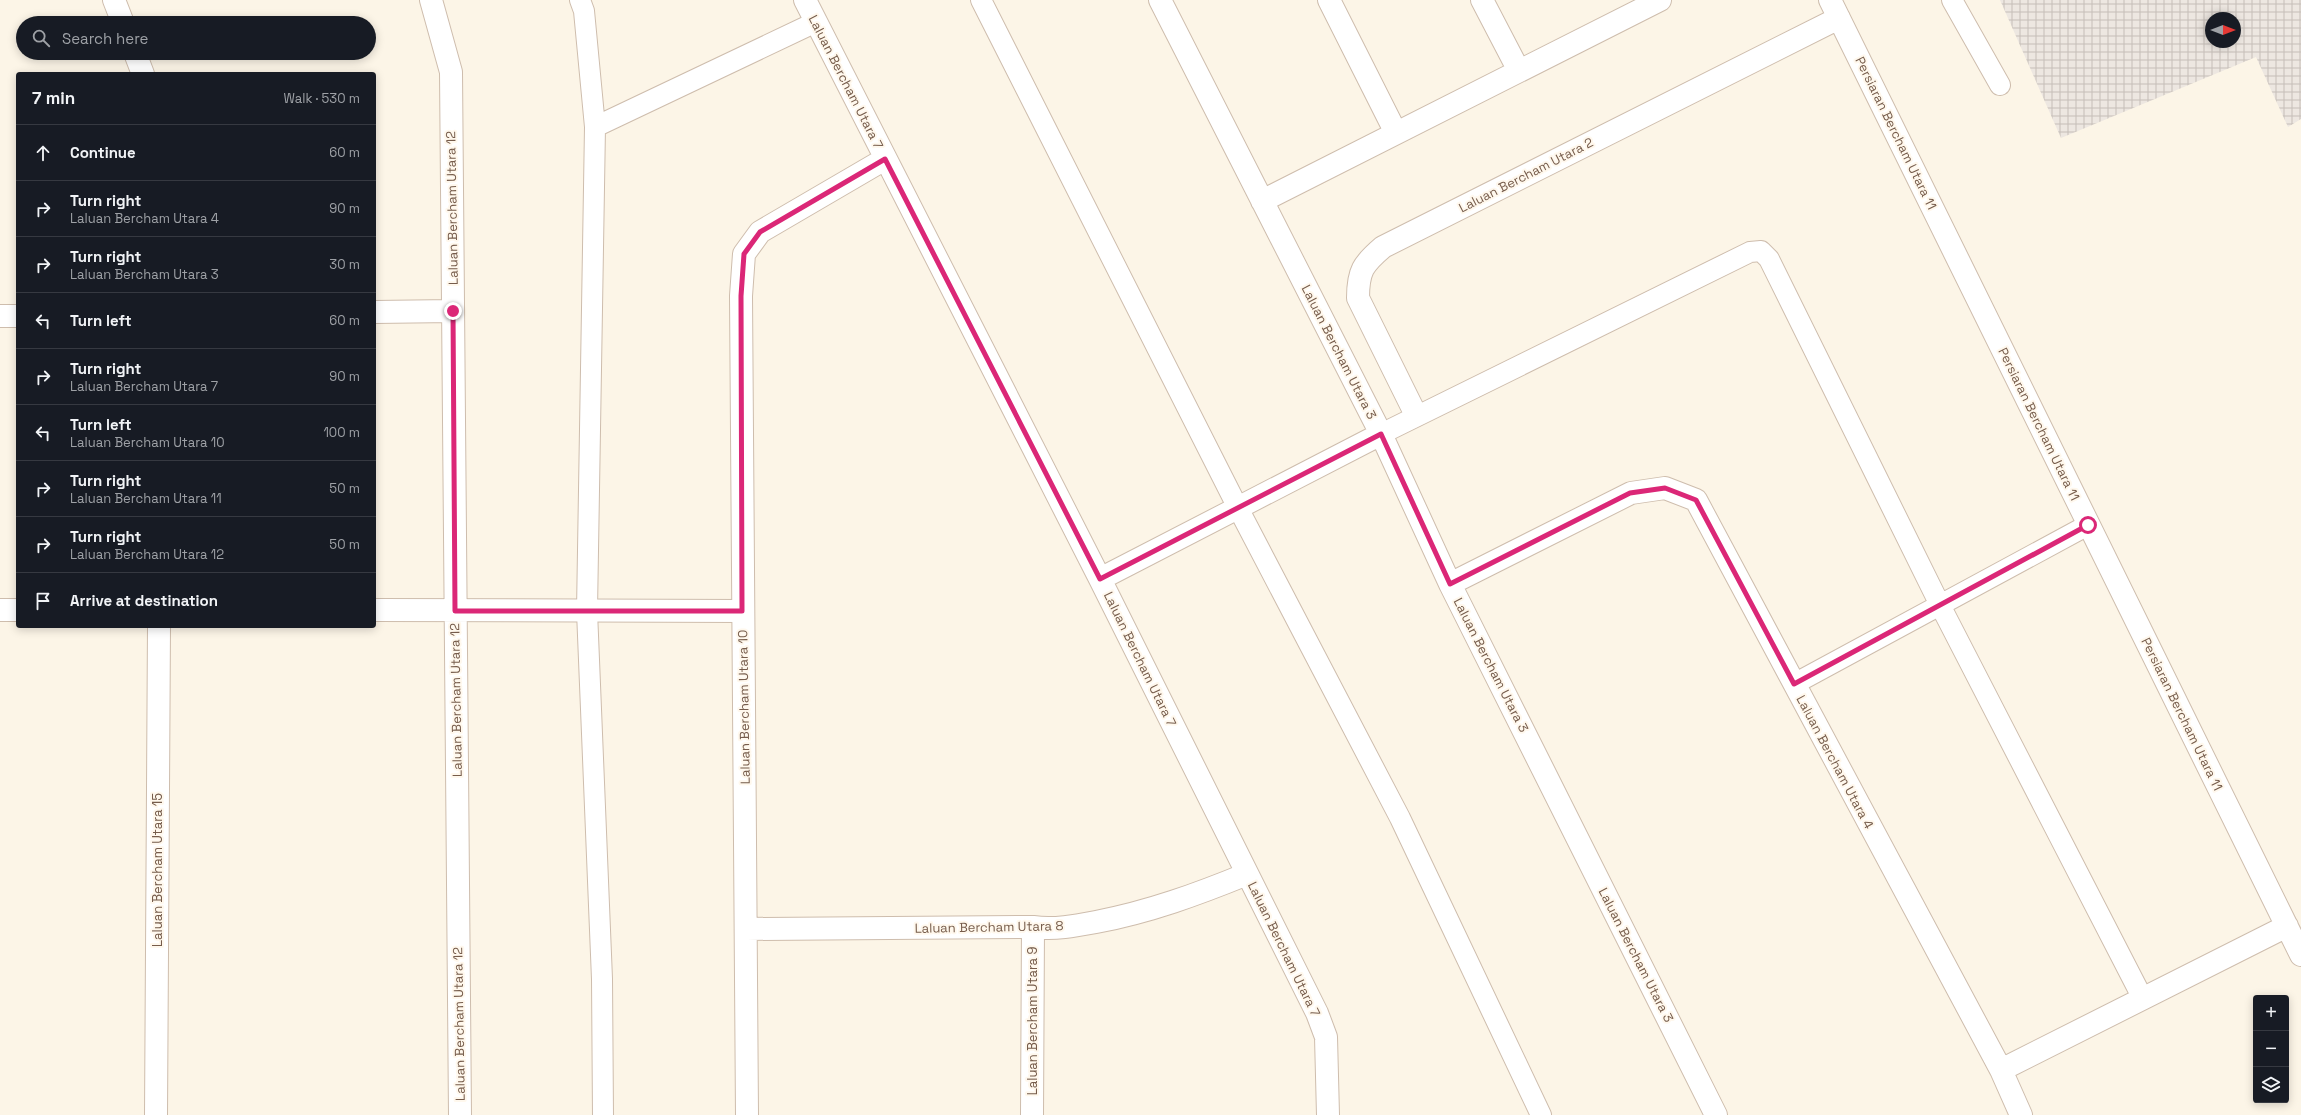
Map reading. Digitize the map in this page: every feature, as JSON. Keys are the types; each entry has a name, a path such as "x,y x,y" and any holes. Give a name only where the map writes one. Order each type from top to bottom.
{"street":[{"path":"114,0 120,16"},
{"name":"Laluan Bercham Utara 12","path":"431,0 451,72 460,1115"},
{"name":"Laluan Bercham Utara 7","path":"804,0 1100,579 1317,1013 1326,1037 1328,1115"},
{"name":"Laluan Bercham Utara 3","path":"1160,0 1381,434 1450,584 1716,1115"},
{"path":"1329,0 1396,133"},
{"path":"1482,0 1519,71"},
{"path":"1262,200 1660,0"},
{"name":"Laluan Bercham Utara 2","path":"1416,415 1358,298 1358,278 1366,261 1383,247 1835,9"},
{"name":"Persiaran Bercham Utara 11","path":"1835,9 2301,955"},
{"path":"138,60 142,72"},
{"name":"Laluan Bercham Utara 10","path":"747,1115 742,611 741,296 744,254 760,232 885,159"},
{"path":"376,312 453,311"},
{"path":"0,316 16,316"},
{"path":"1100,579 1381,434"},
{"name":"Laluan Bercham Utara 4","path":"1450,584 1630,493 1665,488 1696,500 2001,1070 2021,1115"},
{"path":"0,610 16,610"},
{"path":"376,610 742,611"},
{"name":"Laluan Bercham Utara 15","path":"156,1115 159,628"},
{"name":"Laluan Bercham Utara 8","path":"746,929 1033,927 1046,929 1122,917 1175,902 1247,874"},
{"path":"2001,1070 2287,926"},
{"name":"Laluan Bercham Utara 9","path":"1032,1115 1033,927"}],"lane":[{"path":"580,0 584,11 595,127 587,611 602,979 603,1115"},
{"path":"981,0 1238,508 1400,818 1541,1115"},
{"path":"1952,0 2000,85"},
{"path":"595,127 816,22"},
{"path":"1381,434 1416,415 1750,252 1761,251 1769,258 1940,604 2143,999"},
{"path":"1794,684 2088,525"}],"shaded area":[{"path":"2000,0 2301,0 2301,119 2288,127 2256,57 2061,138"}],"route":[{"path":"453,311 455,611 742,611 743,386 741,296 744,254 760,232 791,212 885,159 1100,579 1381,434 1450,584 1630,493 1665,488 1696,500 1794,684 2088,525"}]}
